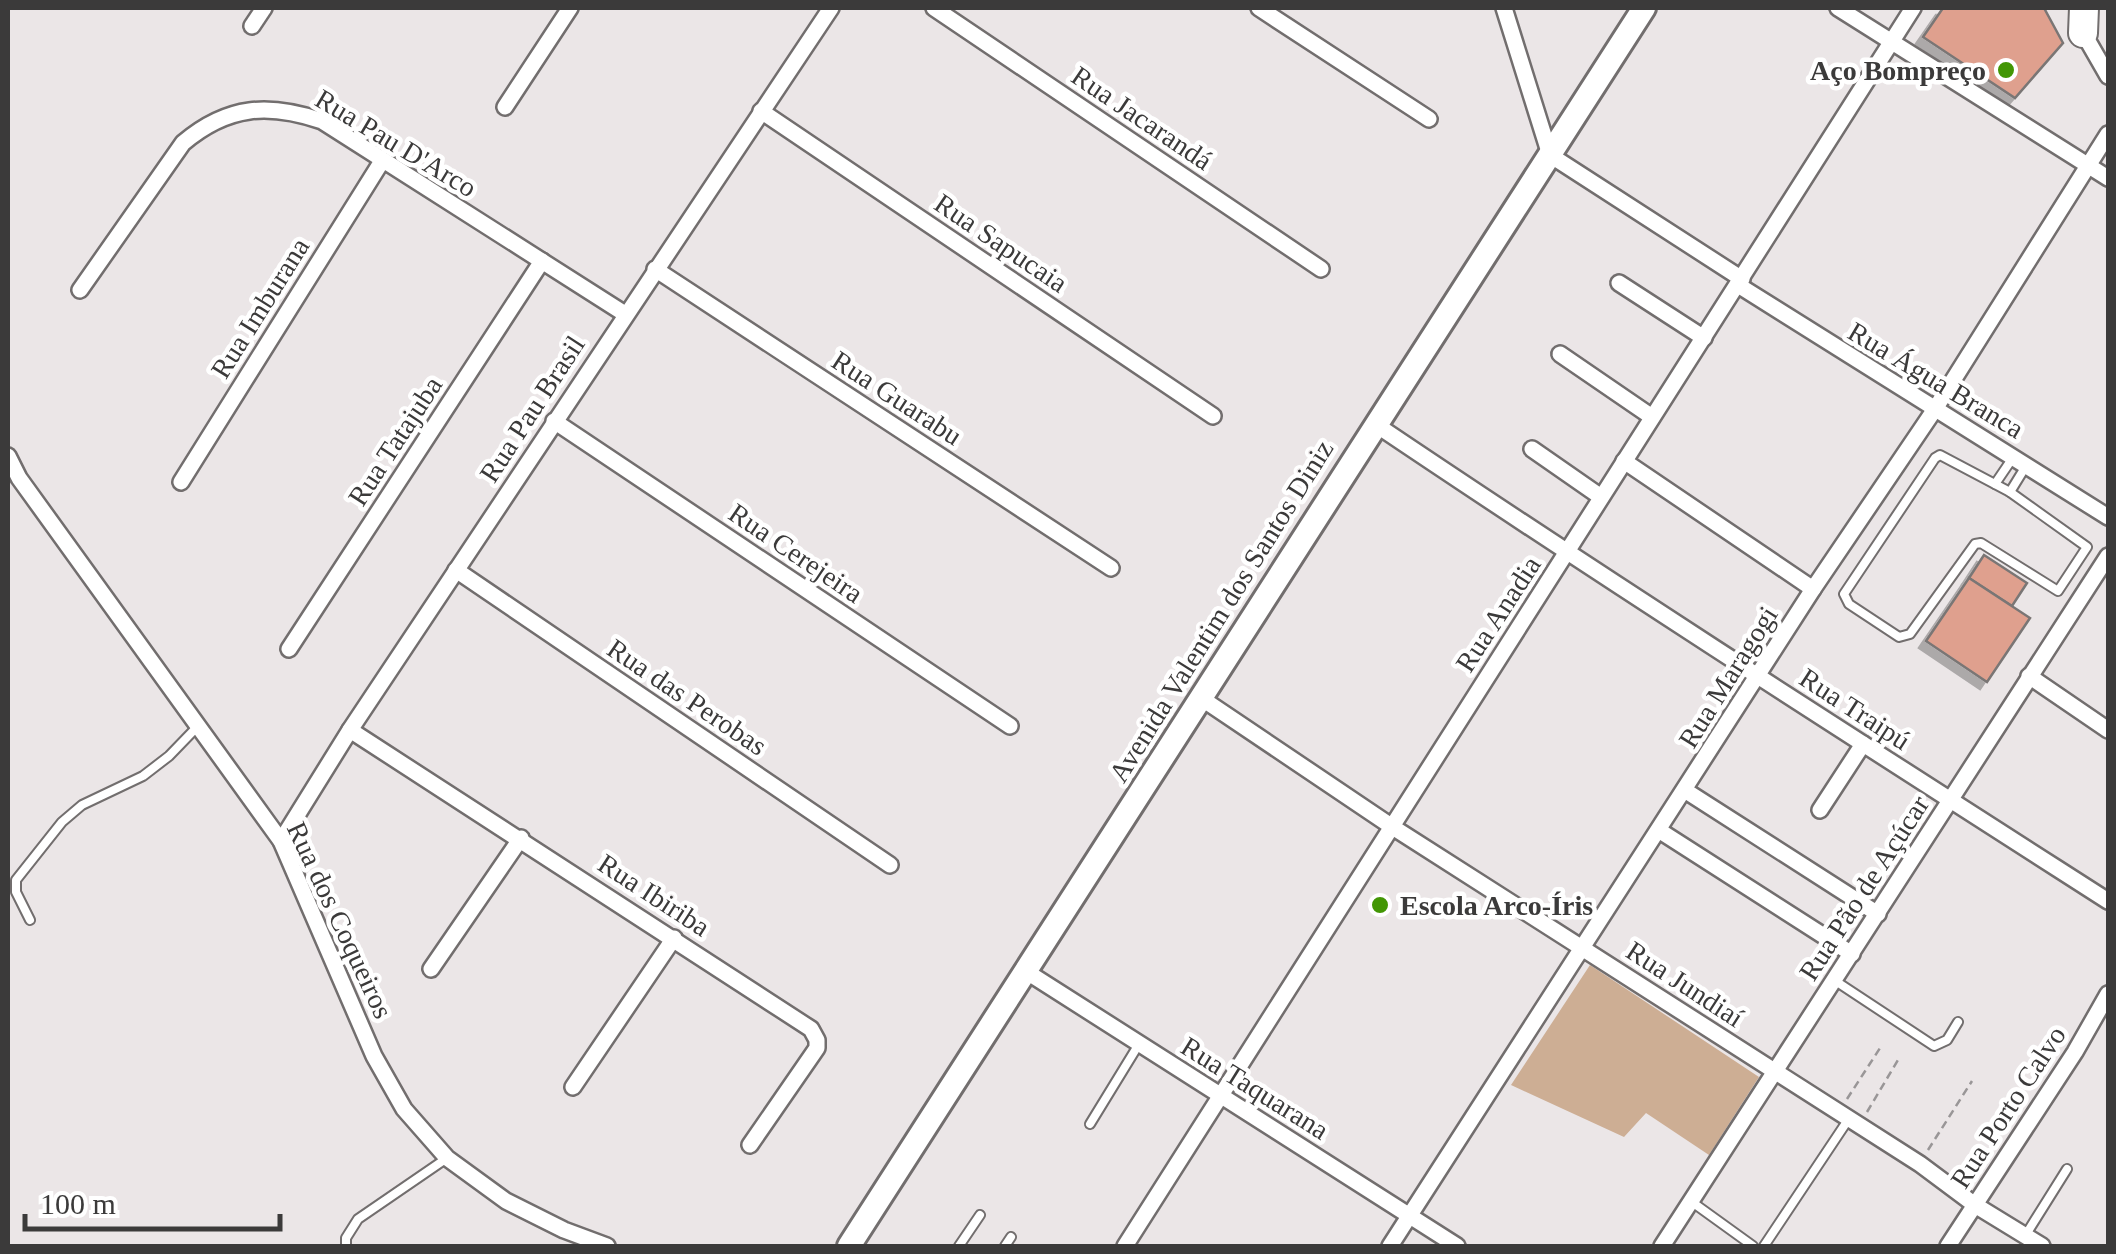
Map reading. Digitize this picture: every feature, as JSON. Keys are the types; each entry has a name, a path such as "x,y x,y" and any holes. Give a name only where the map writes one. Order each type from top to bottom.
{"street":[{"path":"252,26 264,8"},
{"path":"506,107 570,8"},
{"name":"Rua Pau Brasil","path":"281,841 554,421 831,8"},
{"name":"Rua Jacarandá","path":"934,8 1322,269"},
{"path":"1259,8 1430,119"},
{"path":"1504,8 1550,155"},
{"path":"1838,8 2108,178"},
{"name":"Rua Anadia","path":"1125,1246 1913,8"},
{"path":"2071,8 2084,20 2108,76"},
{"name":"Avenida Valentim dos Santos Diniz","path":"851,1246 1550,155 1634,11"},
{"name":"Rua Pau D'Arco","path":"80,290 183,143 198,130 231,115 261,108 290,110 322,121 625,314"},
{"name":"Rua Sapucaia","path":"761,111 1213,416"},
{"name":"Rua Maragogi","path":"1390,1246 1934,410 2108,134"},
{"name":"Rua Água Branca","path":"1550,155 1934,410 2108,517"},
{"name":"Rua Imburana","path":"181,482 382,161"},
{"name":"Rua Tatajuba","path":"289,649 542,261"},
{"name":"Rua Guarabu","path":"656,269 1111,568"},
{"path":"1619,283 1704,338"},
{"path":"1560,354 1652,416"},
{"name":"Rua Cerejeira","path":"554,421 1010,726"},
{"name":"Rua Traipú","path":"1375,424 1567,554 2108,901"},
{"path":"1532,449 1601,497"},
{"name":"Rua dos Coqueiros","path":"8,456 19,478 281,841 374,1056 404,1110 446,1158 506,1201 607,1246"},
{"path":"1624,461 1814,589"},
{"name":"Rua Pão de Açúcar","path":"1662,1246 2108,556"},
{"name":"Rua das Perobas","path":"456,570 890,865"},
{"path":"2029,676 2108,730"},
{"name":"Rua Jundiaí","path":"1201,698 1390,826 1776,1071 2042,1246"},
{"name":"Rua Ibiriba","path":"350,730 811,1029 817,1048 750,1145"},
{"path":"1820,810 1863,744"},
{"path":"1686,790 1878,914"},
{"path":"1660,830 1852,954"},
{"path":"431,970 521,838"},
{"path":"573,1088 674,938"},
{"name":"Rua Taquarana","path":"1026,972 1457,1246"},
{"name":"Rua Porto Calvo","path":"1948,1246 2075,1052 2108,994"}],"lane":[{"path":"1946,456 1995,484 2087,547 2060,589 2055,590 1982,543 1969,548 1906,637 1899,638 1848,604 1844,594 1935,458 1946,456"},
{"path":"1995,484 2020,460"},
{"path":"2010,492 2020,460"},
{"path":"30,920 16,892 16,880 62,822 82,806 143,776 198,726"},
{"path":"1834,980 1934,1046 1948,1040 1958,1022"},
{"path":"1090,1124 1139,1044"},
{"path":"1764,1246 1848,1120"},
{"path":"346,1246 346,1238 358,1220 446,1158"},
{"path":"2025,1236 2067,1169"},
{"path":"1692,1202 1753,1246"},
{"path":"959,1246 980,1215"},
{"path":"1005,1246 1011,1237"}],"path":[{"path":"1848,1120 1882,1045"},
{"path":"1848,1120 1898,1060"},
{"path":"1920,1164 1972,1081"}],"shaded area":[{"path":"1590,965 1759,1077 1709,1155 1646,1113 1624,1137 1511,1085"}],"building":[{"name":"Aço Bompreço","path":"1943,8 2044,8 2063,43 2015,98 1923,37"},
{"path":"1984,555 2027,583 2012,606 1969,578"},
{"path":"1969,578 2030,618 1987,682 1926,641"}],"place":[{"name":"Aço Bompreço","path":"2006,70"},
{"name":"Escola Arco-Íris","path":"1380,905"}]}
